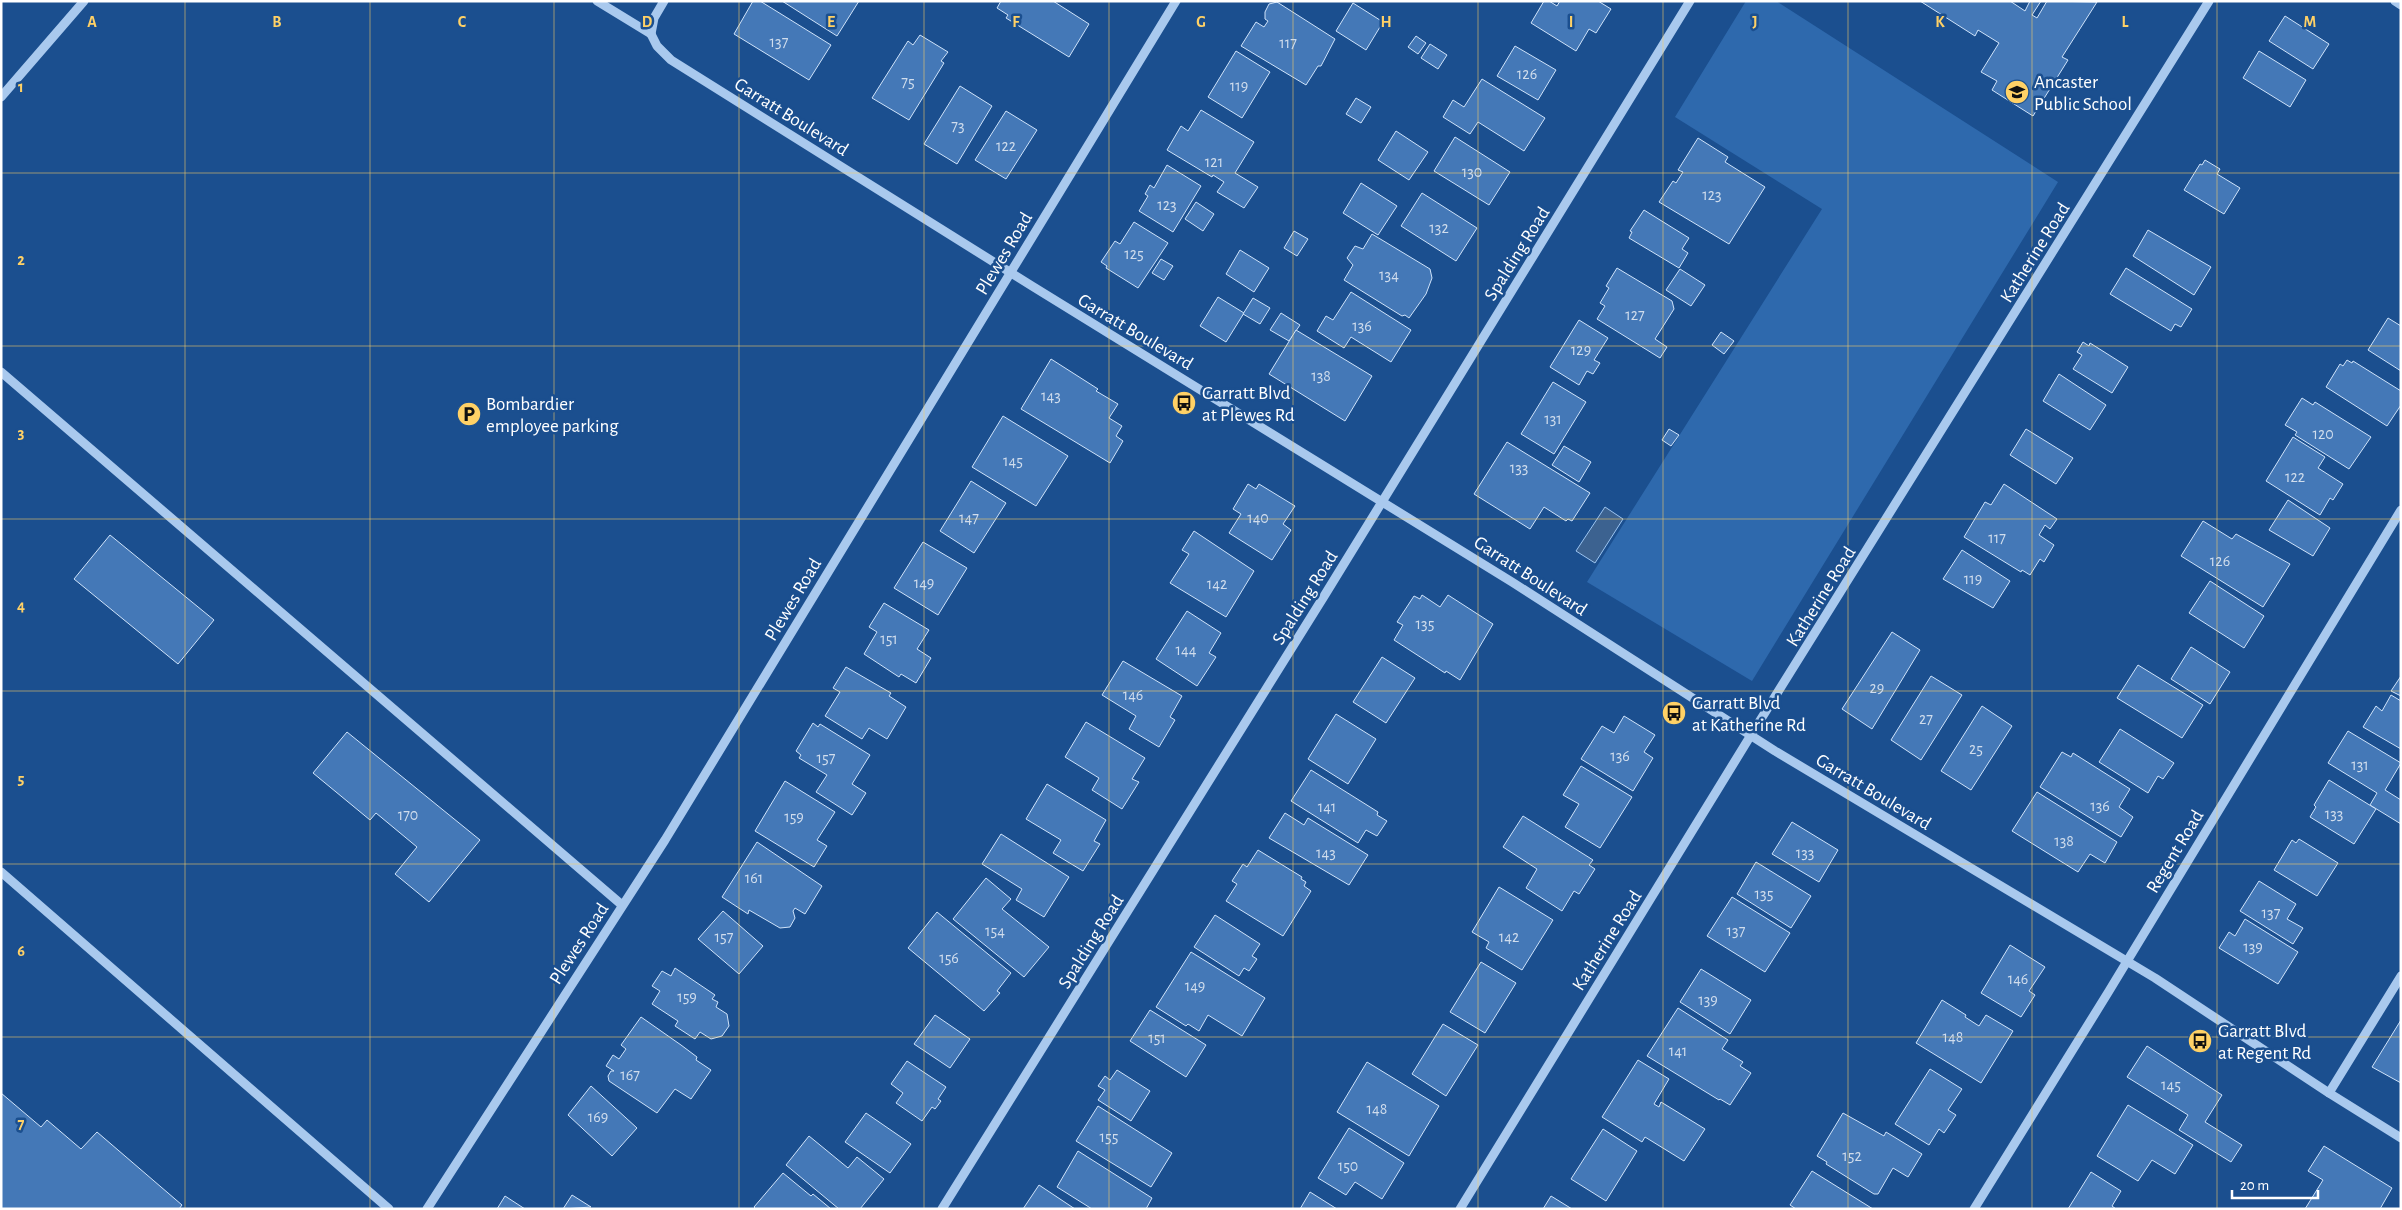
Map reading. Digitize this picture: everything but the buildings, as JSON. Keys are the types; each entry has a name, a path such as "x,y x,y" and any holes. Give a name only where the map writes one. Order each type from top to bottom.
{"street":[{"path":"1,96 84,1"},
{"path":"597,1 651,34 654,18 664,1"},
{"name":"Plewes Road","path":"427,1209 670,832 1176,1"},
{"name":"Spalding Road","path":"942,1209 1690,1"},
{"name":"Katherine Road","path":"1460,1209 1751,735 1786,682 2208,1"},
{"path":"2395,1 2401,5"},
{"name":"Garratt Boulevard","path":"651,34 657,46 671,60 1512,582 1751,735 2155,978 2329,1093 2401,1138"},
{"path":"1,372 622,905"},
{"name":"Regent Road","path":"1974,1209 2401,510"},
{"path":"1,872 389,1209"},
{"path":"2329,1093 2401,976"}],"shaded area":[{"path":"1746,1 1776,1 2058,182 1752,681 1587,582 1822,209 1675,117"},
{"path":"1605,507 1623,519 1595,563 1576,551"}],"place":[{"name":"Ancaster Public School","path":"2017,92"},
{"name":"Garratt Blvd at Plewes Rd","path":"1184,403"},
{"name":"Bombardier employee parking","path":"469,414"},
{"name":"Garratt Blvd at Katherine Rd","path":"1674,713"},
{"name":"Garratt Blvd at Regent Rd","path":"2200,1041"}]}
